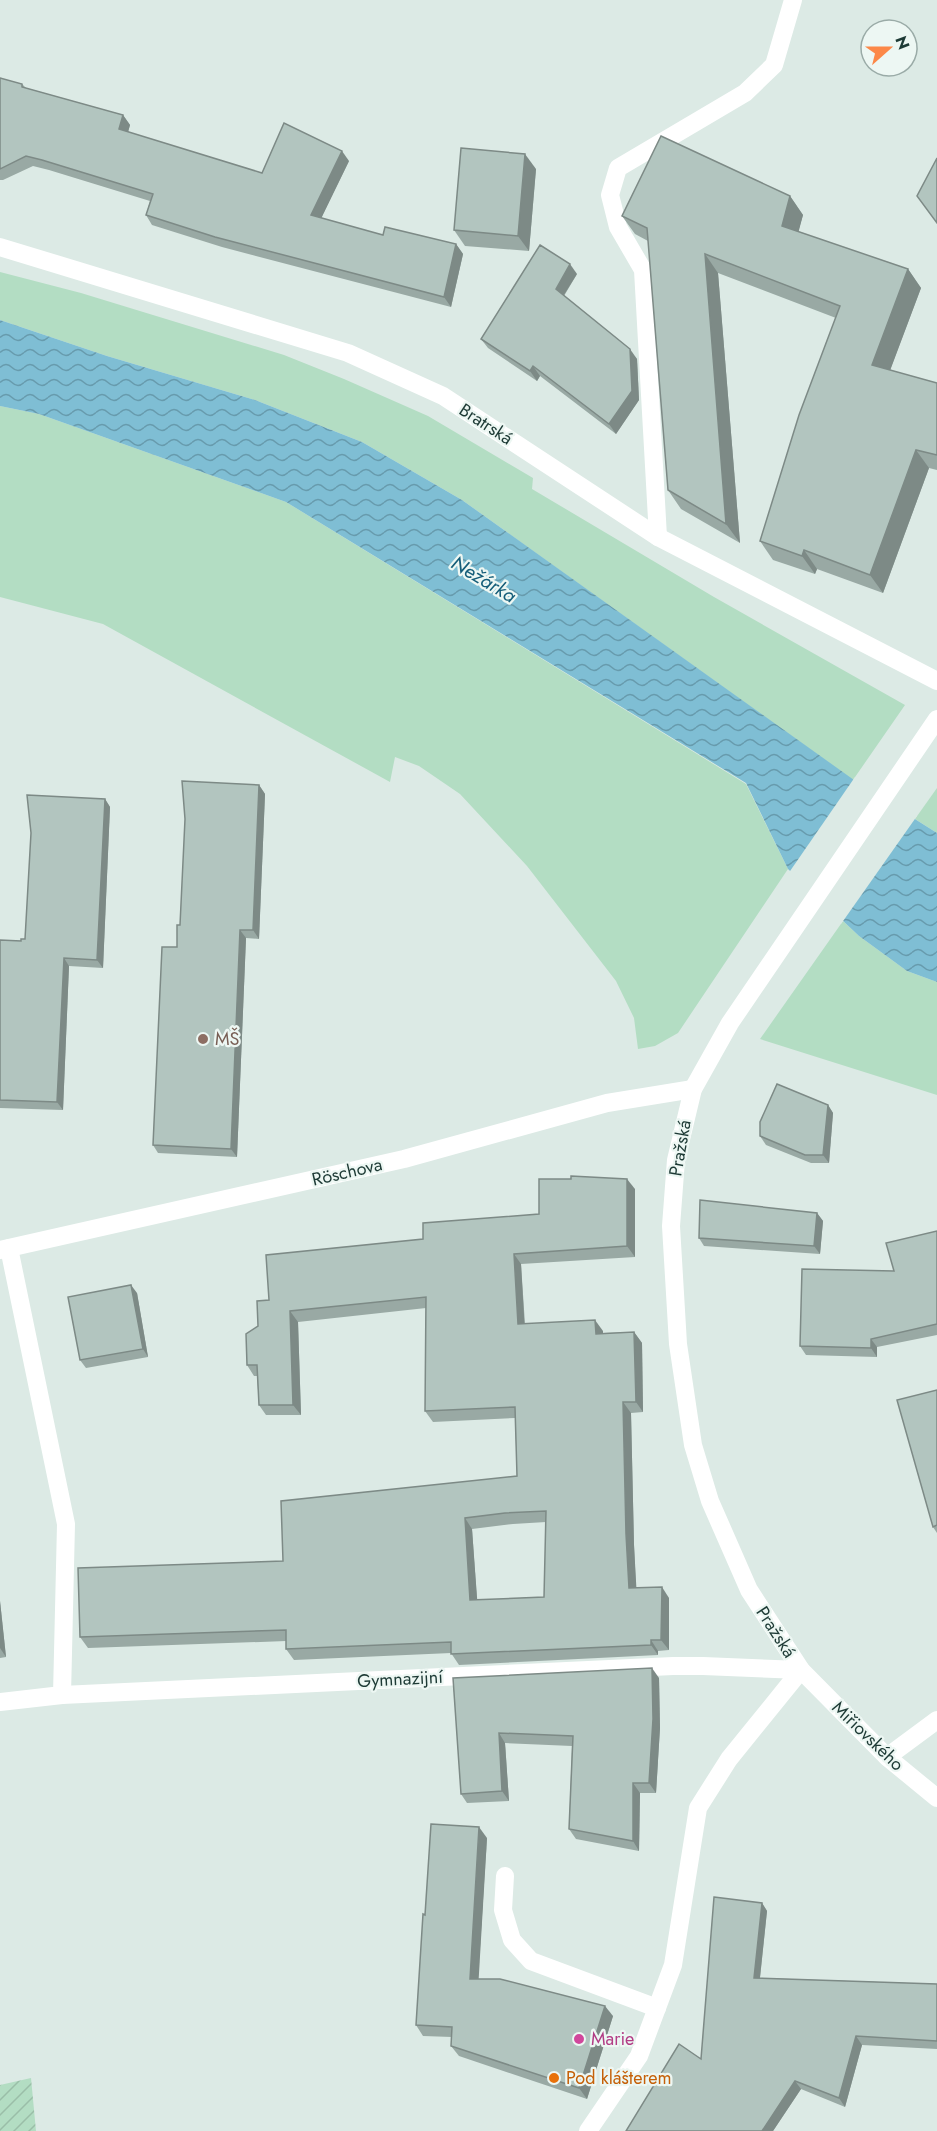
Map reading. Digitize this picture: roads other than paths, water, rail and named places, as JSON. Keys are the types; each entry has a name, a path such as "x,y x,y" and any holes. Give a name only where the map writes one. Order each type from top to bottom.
{"street":[{"path":"658,537 643,270 618,227 610,195 618,168 745,93 774,65 793,0"},
{"name":"Bratrská","path":"0,247 348,353 443,396 658,537 937,681"},
{"name":"Pražská","path":"588,2131 639,2056 673,1965 698,1808 729,1759 801,1670 749,1590 710,1501 693,1445 678,1344 671,1226 676,1160 693,1089 730,1023 937,719"},
{"name":"Röschova","path":"4,1249 404,1159 607,1103 693,1089"},
{"path":"4,1249 66,1524 62,1695"},
{"name":"Gymnazijní","path":"0,1702 62,1695 673,1666 801,1670"},
{"name":"Miřiovského","path":"801,1670 888,1757 937,1798"},
{"path":"888,1757 937,1720"},
{"path":"505,1876 503,1910 512,1940 531,1960 657,2008"}],"water":[{"name":"Nežárka","path":"0,320 107,356 255,400 362,442 462,500 861,785 937,833 937,982 907,971 859,936 788,869 746,783 286,502 39,414 0,406"}],"place":[{"name":"MŠ","path":"203,1039"},
{"name":"Marie","path":"579,2039"},
{"name":"Pod klášterem","path":"554,2078"}]}
